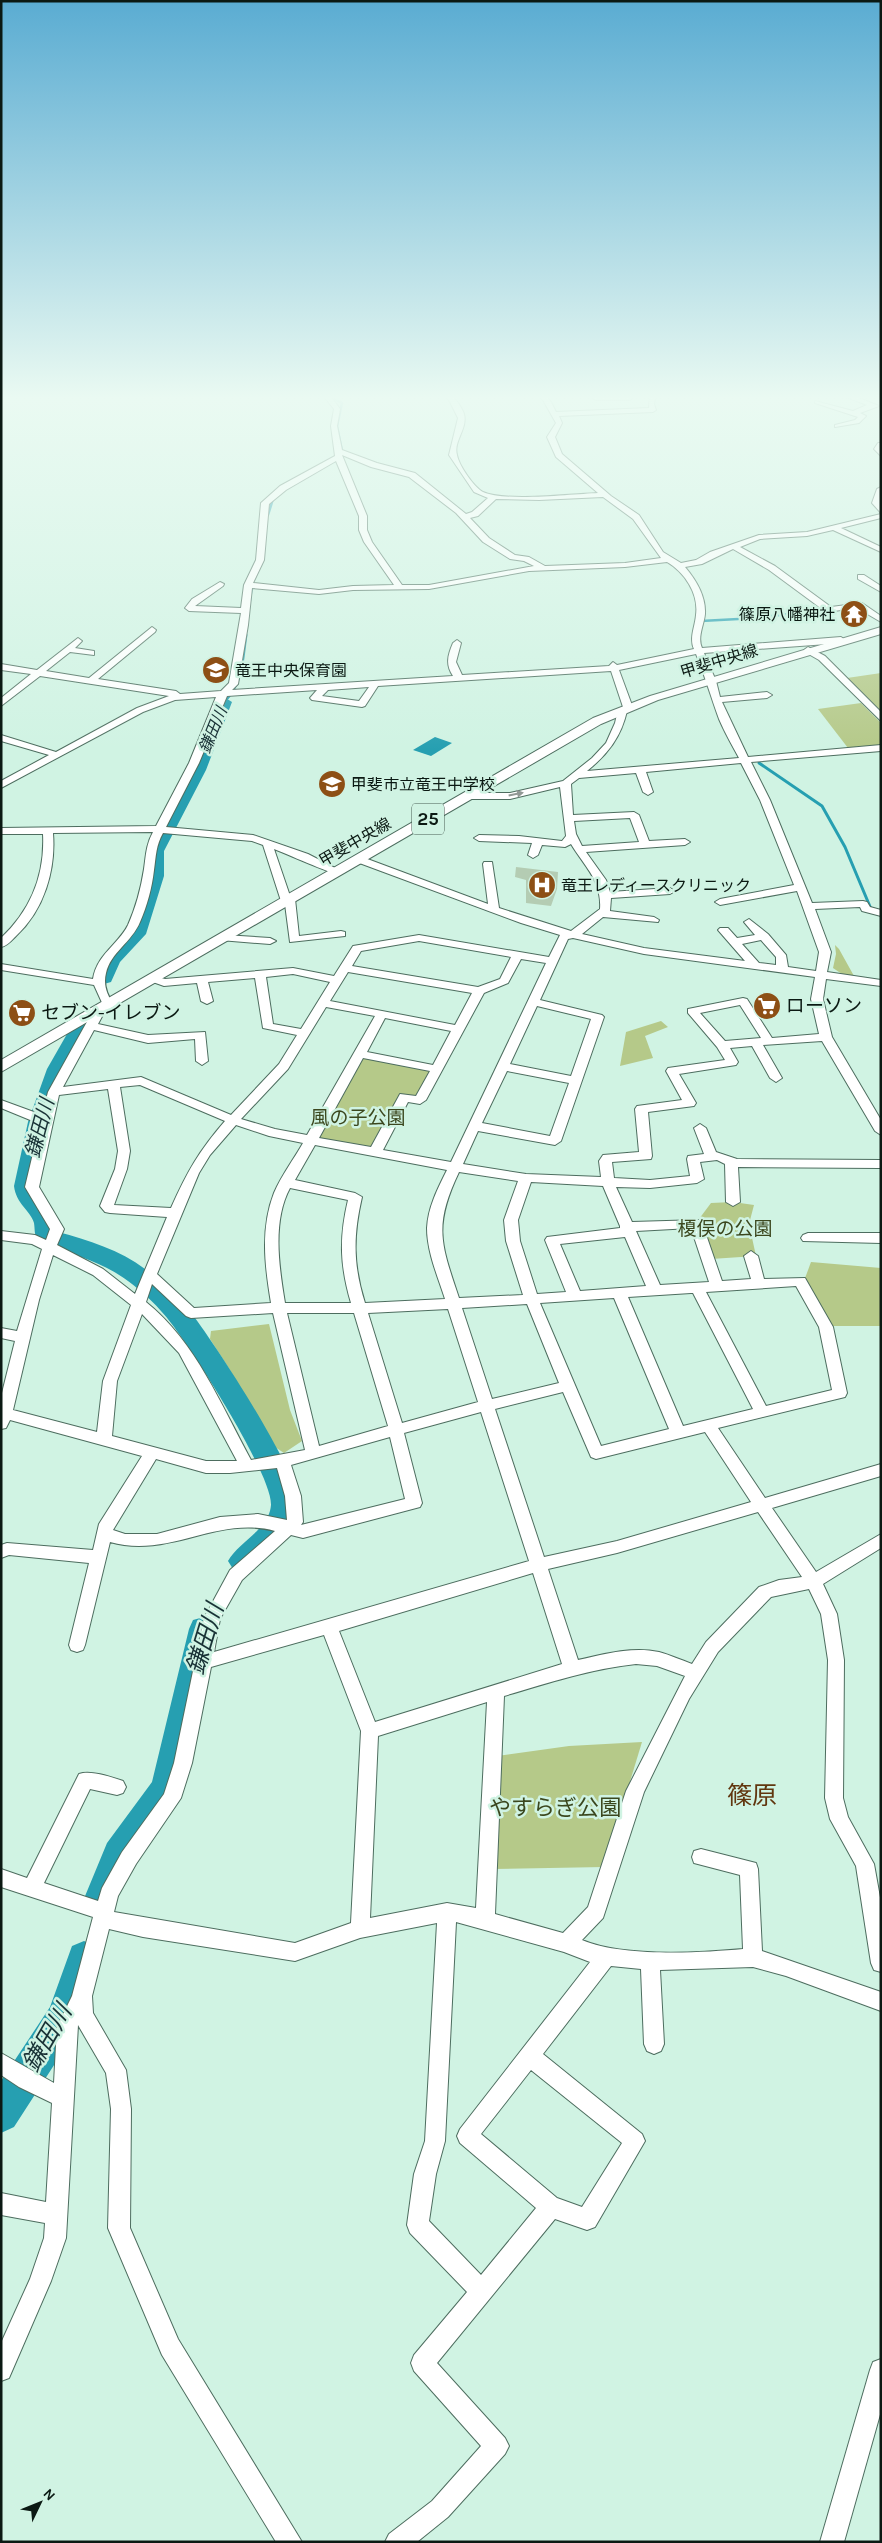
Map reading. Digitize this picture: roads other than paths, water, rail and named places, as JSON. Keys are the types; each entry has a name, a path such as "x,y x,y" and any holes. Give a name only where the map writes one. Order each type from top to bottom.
{"main road":[{"name":"甲斐中央線","path":"1,1067 590,726 625,709 808,650 881,630"}],"street":[{"path":"265,513 260,560 248,585 238,664 233,684 219,698 194,764 149,852 149,874 140,905 126,938 106,958 100,974 100,992 104,1008 90,1026 54,1092 32,1187 34,1194 52,1216 57,1229 48,1247 22,1337 3,1418 104,1440 206,1467 229,1469 283,1462 486,1404 568,1386"},
{"path":"362,513 368,542 399,586"},
{"path":"459,513 486,540 512,557 526,559 544,568"},
{"path":"464,517 476,513"},
{"path":"630,513 636,517 660,554 680,566 698,594 701,612 695,642 712,681 725,722 765,800 824,947 817,999 826,1037 881,1131"},
{"path":"680,566 699,562 733,546 759,538 807,534 881,516"},
{"path":"835,528 881,550"},
{"path":"733,546 772,568 829,610 859,605 881,620"},
{"path":"248,585 319,592 399,586 429,587 514,571 625,565 670,559"},
{"path":"861,577 881,590"},
{"path":"220,584 196,600 189,608 246,611"},
{"path":"92,680 152,630"},
{"path":"1,784 150,705 185,696 615,666 698,650 841,640"},
{"path":"1,703 78,641"},
{"path":"457,643 450,661 452,671 459,678"},
{"path":"68,649 91,653"},
{"path":"808,650 822,658 881,718"},
{"path":"572,1668 540,1564 438,1259 434,1228 440,1198 564,937 573,935 605,910 607,896 598,875 581,849 571,838 571,779 611,745 620,727 625,709 615,666"},
{"path":"1,667 185,696"},
{"path":"325,687 315,698 362,704 375,684"},
{"path":"717,700 767,695"},
{"path":"1,738 57,755"},
{"path":"468,796 510,796 571,779 640,769 881,748"},
{"path":"640,769 648,792"},
{"path":"570,818 634,815 645,845"},
{"path":"1,831 160,829 230,835 267,842 304,856 335,872"},
{"path":"1,944 26,919 33,905 48,859 48,831"},
{"path":"480,838 565,844 571,838"},
{"path":"533,855 538,841"},
{"path":"267,842 288,900 294,940 341,934"},
{"path":"581,849 685,842"},
{"path":"358,859 494,909 573,935 641,951 881,983"},
{"path":"488,864 494,909"},
{"path":"720,902 801,887"},
{"path":"722,888 732,899"},
{"path":"607,896 670,891"},
{"path":"809,906 863,904 866,908 881,913"},
{"path":"601,913 654,920"},
{"path":"750,922 782,957 782,971"},
{"path":"724,930 756,967"},
{"path":"734,942 762,936"},
{"path":"224,938 270,941"},
{"path":"104,1440 110,1381 149,1275 174,1213 193,1173 206,1153 233,1120 284,1066 356,948 419,938 552,961"},
{"path":"344,968 479,991 504,981 518,955"},
{"path":"1,967 100,984"},
{"path":"154,979 164,983 293,971 336,980"},
{"path":"260,974 267,1026 304,1033"},
{"path":"202,980 207,1001"},
{"path":"375,1152 404,1098 420,1100 479,991"},
{"path":"655,1290 608,1184 605,1161 608,1158 646,1156 641,1108 690,1103 672,1070 732,1062 722,1045 692,1011 743,1001 769,1042"},
{"path":"323,1002 458,1029"},
{"path":"474,1126 555,1141 598,1017 533,1002"},
{"path":"313,1453 279,1308 271,1259 273,1228 282,1193 287,1183 382,1014"},
{"path":"90,1026 148,1039 201,1035 202,1062"},
{"path":"722,1045 826,1037"},
{"path":"756,1043 776,1078"},
{"path":"359,1054 437,1069"},
{"path":"502,1066 576,1081"},
{"path":"54,1092 141,1081 233,1120 273,1133 454,1167 526,1178 608,1184 650,1184 697,1179 693,1159 718,1156 735,1163 881,1164"},
{"path":"114,1085 124,1151 121,1169 107,1206 110,1209 174,1213"},
{"path":"1,1104 48,1122"},
{"path":"867,1107 881,1106"},
{"path":"700,1128 712,1157"},
{"path":"733,1202 730,1166 735,1163"},
{"path":"149,1275 192,1313 279,1308 360,1308 531,1298 575,1296 800,1281 826,1327 840,1393 596,1453 531,1298 513,1242 511,1220 526,1178"},
{"path":"104,1534 126,1540 157,1540 220,1523 240,1520 258,1520 303,1532 414,1503 396,1429 352,1283 348,1256 348,1227 355,1197 287,1183"},
{"path":"575,1296 552,1240 628,1229 696,1223 717,1286"},
{"path":"1,1235 24,1237 48,1247 98,1272 139,1303 184,1350 247,1466"},
{"path":"808,1238 881,1238"},
{"path":"751,1256 759,1284"},
{"path":"697,1288 762,1412"},
{"path":"619,1293 678,1433"},
{"path":"1,1333 22,1337"},
{"path":"708,1426 763,1504 814,1582 829,1614 836,1660 834,1798 839,1819 865,1864 881,1963"},
{"path":"78,1645 107,1524 125,1492 152,1452"},
{"path":"1,2370 40,2281 56,2238 67,2027 82,1996 109,1894 129,1858 172,1798 183,1763 212,1618 236,1575 294,1522 293,1496 283,1462"},
{"path":"204,1662 329,1628 540,1564 617,1547 881,1470"},
{"path":"566,1943 596,1912 634,1791 696,1673 712,1647 765,1592 780,1587 814,1582 881,1540"},
{"path":"1,1552 7,1549 99,1557"},
{"path":"329,1628 370,1731 360,1929"},
{"path":"370,1731 572,1668 608,1660 636,1657 658,1659 696,1673"},
{"path":"485,1920 496,1692"},
{"path":"32,1888 85,1780 117,1787"},
{"path":"701,1857 749,1869 753,1958"},
{"path":"1,1878 143,1928 295,1952 360,1929 447,1912 485,1920 566,1943 592,1954 650,1961 711,1961 753,1958 786,1967 881,2002"},
{"path":"447,1912 434,2141 424,2174 418,2225 482,2292"},
{"path":"529,2056 635,2141 586,2219 551,2207 467,2136 529,2056 607,1956"},
{"path":"650,1961 654,2044"},
{"path":"82,1996 82,2015 116,2070 121,2109 119,2228 170,2347 290,2542"},
{"path":"1,2063 26,2080 64,2098"},
{"path":"1,2204 57,2215"},
{"path":"397,2542 440,2509 497,2446 422,2363 551,2207"},
{"path":"832,2542 881,2370"}],"water":[{"path":"435,737 452,743 431,756 413,750"}],"waterway":[{"name":"鎌田川","path":"245,637 252,585"},
{"path":"701,621 818,612"},
{"name":"鎌田川","path":"224,702 235,687 241,671 246,635"},
{"name":"鎌田川","path":"104,978 111,960 136,934 154,876 155,851 197,770 224,702"},
{"path":"759,763 822,806 845,847 871,909 875,910"},
{"name":"鎌田川","path":"46,1233 46,1220 32,1203 27,1194 26,1186 35,1150 39,1122 58,1069 76,1041 83,1025"},
{"name":"鎌田川","path":"57,1240 99,1254 118,1263 137,1275 156,1291 185,1323 260,1442 282,1490 285,1504 280,1521 275,1529 243,1561"},
{"name":"鎌田川","path":"100,1901 119,1854 167,1787 204,1629"},
{"name":"鎌田川","path":"1,2114 65,2016 84,1958"}],"place":[{"name":"篠原八幡神社","path":"854,614"},
{"name":"竜王中央保育園","path":"216,670"},
{"name":"甲斐市立竜王中学校","path":"332,784"},
{"name":"竜王レディースクリニック","path":"542,885"},
{"name":"ローソン","path":"767,1006"},
{"name":"セブン-イレブン","path":"22,1013"}],"district":[{"name":"篠原","path":"752,1795"}],"park label":[{"name":"風の子公園","path":"358,1118"},
{"name":"榎俣の公園","path":"725,1229"},
{"name":"やすらぎ公園","path":"555,1808"}]}
